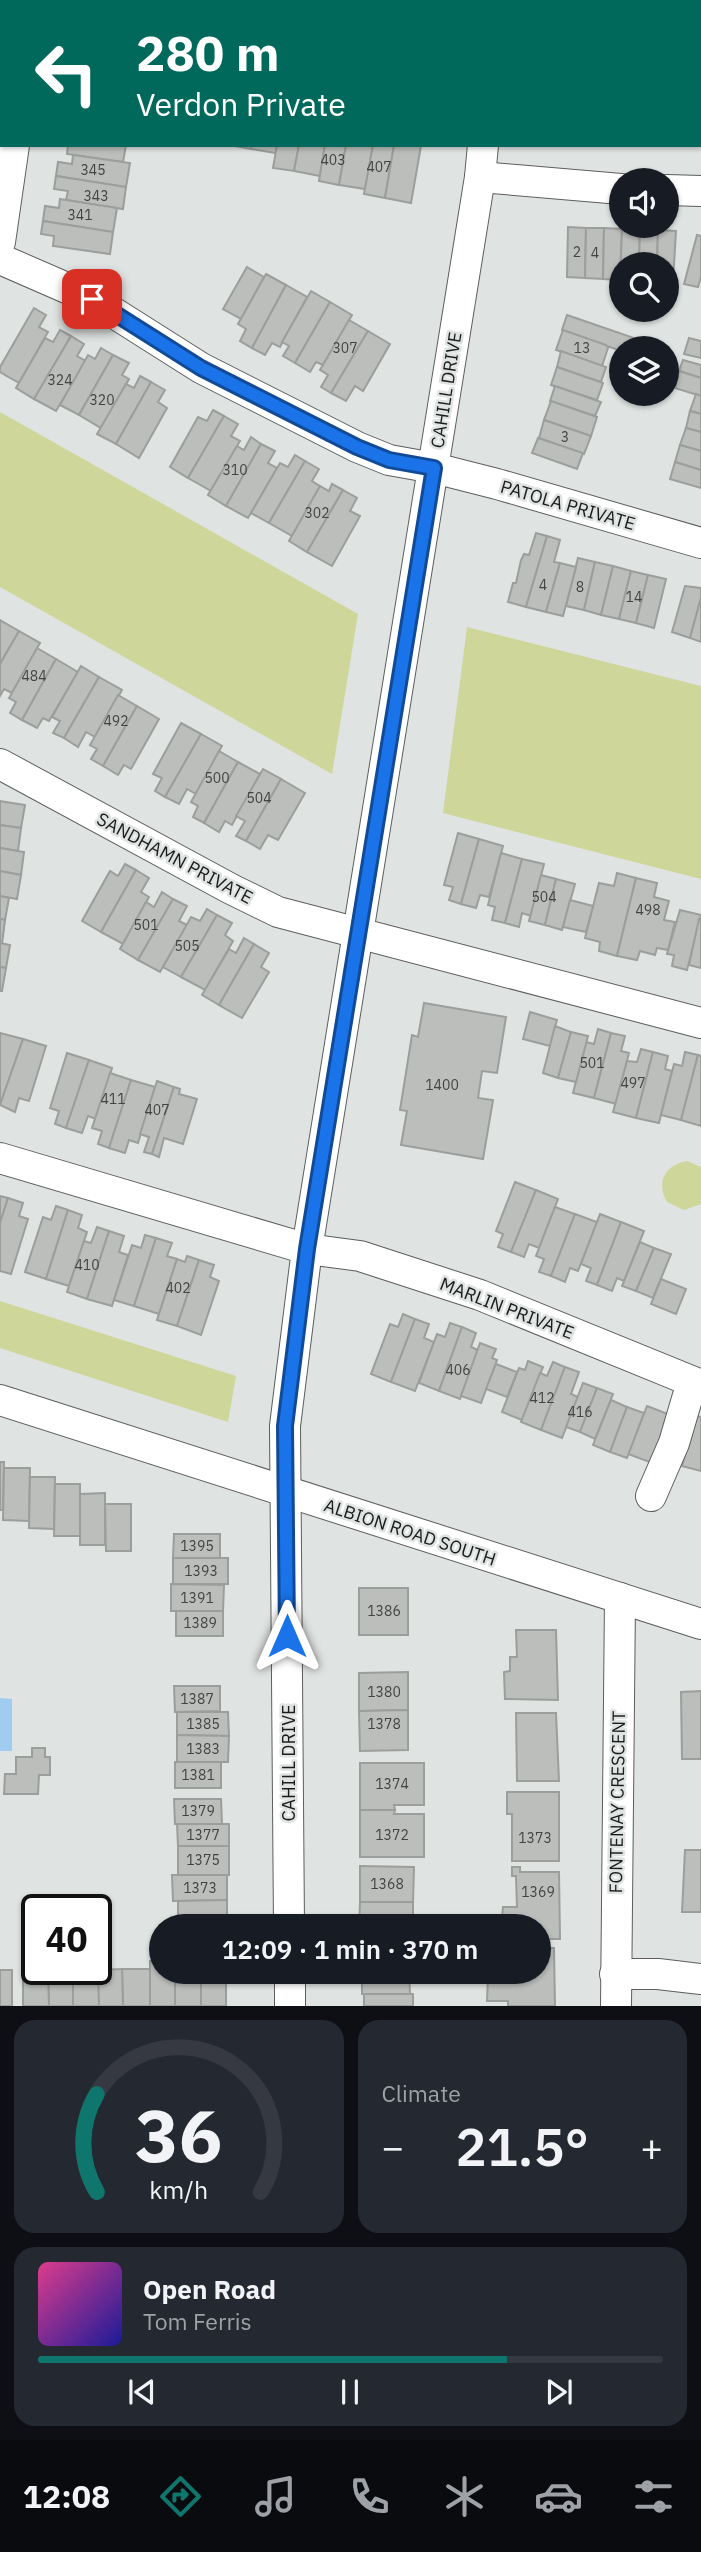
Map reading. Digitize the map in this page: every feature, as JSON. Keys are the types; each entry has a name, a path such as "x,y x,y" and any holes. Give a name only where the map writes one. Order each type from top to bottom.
{"street":[{"path":"0,242 14,147"},
{"name":"CAHILL DRIVE","path":"289,1914 285,1426 307,1249 481,177 483,147"},
{"path":"481,177 609,188"},
{"path":"679,190 701,191"},
{"name":"PATOLA PRIVATE","path":"0,259 92,299 201,368 357,447 389,460 434,468 701,543"},
{"name":"SANDHAMN PRIVATE","path":"0,764 278,912 357,934"},
{"path":"357,934 701,1023"},
{"path":"0,1158 307,1249"},
{"name":"MARLIN PRIVATE","path":"307,1249 360,1256 480,1295 697,1384"},
{"path":"651,1496 697,1384"},
{"name":"ALBION ROAD SOUTH","path":"0,1400 701,1624"},
{"name":"FONTENAY CRESCENT","path":"616,2006 620,1598"},
{"path":"615,1974 658,1974 701,1979"},
{"path":"290,1984 290,2006"}],"green space":[{"path":"0,412 358,614 332,774 0,587"},
{"path":"467,627 701,686 701,879 443,813"},
{"path":"687,1161 701,1167 701,1204 684,1210 667,1202 662,1182 673,1166"},
{"path":"0,1301 236,1376 228,1422 0,1348"}],"water":[{"path":"0,1698 12,1699 12,1751 0,1751"}],"building":[{"path":"68,147 126,147 123,162 67,154"},
{"path":"252,147 277,147 276,153"},
{"path":"277,147 299,147 294,171 273,168"},
{"path":"299,147 325,147 320,176 294,171"},
{"path":"325,147 346,147 339,185 319,181"},
{"path":"346,147 373,147 365,189 339,185"},
{"path":"373,147 394,147 385,198 364,194"},
{"path":"394,147 421,147 411,203 385,198"},
{"path":"73,155 130,163 126,187 56,176 58,162 72,164"},
{"path":"56,176 126,187 123,209 66,200 68,191 54,189"},
{"path":"60,199 117,208 113,232 43,221 45,206 59,208"},
{"path":"43,221 113,232 110,254 53,246 54,236 41,234"},
{"path":"568,227 586,228 585,278 567,277"},
{"path":"586,228 604,228 603,279 585,278"},
{"path":"604,228 609,228 609,238 622,238 621,252 609,252 609,279 603,279"},
{"path":"697,235 701,236 701,277 698,287 684,284"},
{"path":"622,238 640,238 639,252 621,252"},
{"path":"640,238 658,238 657,252 639,252"},
{"path":"658,238 676,238 675,252 657,252"},
{"path":"247,267 264,277 241,319 223,309"},
{"path":"266,274 286,285 252,348 240,341 246,329 238,324"},
{"path":"286,285 307,297 280,347 272,343 265,355 252,348"},
{"path":"311,291 330,302 295,363 283,356 289,346 282,342"},
{"path":"330,302 352,315 323,365 316,362 310,372 295,363"},
{"path":"34,308 46,315 39,327 48,332 19,383 0,372 0,367"},
{"path":"567,315 628,336 609,336 609,347 562,330"},
{"path":"349,320 368,331 331,393 321,387 328,375 320,370"},
{"path":"60,330 71,336 34,399 16,388 45,338 53,342"},
{"path":"563,330 606,345 608,348 602,366 556,350"},
{"path":"368,331 390,344 363,391 355,386 346,401 331,393"},
{"path":"71,336 84,344 77,356 86,361 56,411 34,399"},
{"path":"689,338 701,341 701,358 684,354"},
{"path":"101,348 113,355 79,415 60,405 88,355 95,359"},
{"path":"561,351 606,367 601,382 557,367"},
{"path":"113,355 129,363 122,375 129,379 101,428 79,415"},
{"path":"683,360 701,365 701,378 679,371"},
{"path":"557,367 603,383 597,400 551,385"},
{"path":"679,371 701,378 701,396 679,389"},
{"path":"140,376 151,382 116,444 97,434 126,384 134,388"},
{"path":"151,382 165,390 158,402 167,408 139,458 116,444"},
{"path":"555,386 601,402 595,416 550,401"},
{"path":"696,394 701,396 701,414 690,411"},
{"path":"551,401 597,417 591,436 544,420"},
{"path":"213,410 224,416 188,478 170,467 198,417 207,421"},
{"path":"690,411 701,414 701,432 686,428"},
{"path":"224,416 238,424 231,436 240,441 211,491 188,478"},
{"path":"544,420 591,436 584,454 539,438"},
{"path":"686,428 701,432 701,451 680,445"},
{"path":"251,437 261,444 226,506 208,495 237,446 244,450"},
{"path":"538,438 583,453 577,469 532,453"},
{"path":"261,444 275,451 268,463 277,468 248,518 226,506"},
{"path":"680,445 701,451 701,470 675,462"},
{"path":"295,455 305,461 269,523 251,513 280,463 288,467"},
{"path":"305,461 319,469 312,481 320,486 292,536 269,523"},
{"path":"675,462 701,470 701,488 670,479"},
{"path":"332,484 343,490 307,552 289,541 320,486 329,491"},
{"path":"343,490 357,498 350,511 360,516 332,566 307,552"},
{"path":"536,533 547,536 526,607 508,602 521,560 524,554 529,555"},
{"path":"547,536 560,540 554,562 560,563 546,612 526,607"},
{"path":"578,558 595,562 584,610 566,606"},
{"path":"595,562 613,566 601,615 584,610"},
{"path":"560,563 576,567 563,616 546,612"},
{"path":"613,566 631,571 619,619 601,615"},
{"path":"631,571 648,575 636,623 619,619"},
{"path":"648,575 666,579 654,628 636,623"},
{"path":"685,586 701,588 701,598 690,638 672,632"},
{"path":"701,598 701,642 690,638"},
{"path":"0,620 19,631 0,664"},
{"path":"19,631 40,643 12,693 4,689 0,696 0,664"},
{"path":"37,648 56,659 22,720 10,713 16,702 9,698"},
{"path":"56,659 78,672 49,721 43,718 37,728 22,720"},
{"path":"81,666 99,677 64,738 53,733 60,721 52,717"},
{"path":"99,677 122,690 95,737 86,732 78,747 64,738"},
{"path":"118,695 137,706 103,766 91,759 97,749 90,745"},
{"path":"137,706 159,719 131,769 124,765 118,775 103,766"},
{"path":"181,723 201,734 165,797 155,791 162,778 153,774"},
{"path":"201,734 222,746 196,794 187,789 179,804 165,797"},
{"path":"219,751 238,762 204,823 193,817 198,806 191,802"},
{"path":"238,762 260,774 232,825 225,821 219,832 204,823"},
{"path":"263,769 281,779 246,841 236,836 245,821 236,816"},
{"path":"281,779 305,793 278,840 268,835 260,849 246,841"},
{"path":"0,801 25,805 21,828 0,825"},
{"path":"0,825 21,828 18,851 0,848"},
{"path":"458,833 479,839 461,904 449,900 453,887 444,885"},
{"path":"479,839 503,846 489,897 480,895 476,908 461,904"},
{"path":"0,848 24,852 21,875 0,871"},
{"path":"501,853 522,859 505,923 492,920 495,907 488,905"},
{"path":"522,859 544,864 531,916 522,913 519,927 505,923"},
{"path":"125,864 136,870 101,932 82,921 110,871 118,876"},
{"path":"136,870 149,878 141,892 149,897 123,944 101,932"},
{"path":"0,871 21,875 17,899 0,896"},
{"path":"617,873 636,878 617,956 599,951 600,942 585,938 599,883 614,886"},
{"path":"541,875 556,879 545,925 529,921"},
{"path":"636,878 657,883 654,897 669,901 664,920 675,922 668,950 657,948 655,955 640,951 637,960 617,956"},
{"path":"556,879 575,884 562,930 545,925"},
{"path":"162,892 173,899 138,960 120,949 146,902 154,907"},
{"path":"0,896 9,898 5,920 0,919"},
{"path":"173,899 187,906 179,921 187,925 160,972 138,960"},
{"path":"570,900 593,906 586,932 563,927"},
{"path":"207,909 217,915 181,977 163,967 191,917 200,921"},
{"path":"680,910 701,915 687,970 672,966 674,955 667,954"},
{"path":"217,915 232,923 225,935 233,941 205,990 181,977"},
{"path":"0,919 5,920 2,944 0,943"},
{"path":"699,919 701,920 701,968 689,965"},
{"path":"244,938 254,944 219,1005 202,995 229,949 236,953"},
{"path":"0,943 10,945 6,968 0,967"},
{"path":"254,944 269,953 261,967 269,972 242,1018 219,1005"},
{"path":"0,967 6,968 2,991 0,991"},
{"path":"424,1003 506,1017 497,1073 482,1071 478,1098 493,1100 483,1159 401,1145 407,1111 400,1110 412,1035 418,1037"},
{"path":"530,1012 557,1020 550,1046 523,1039"},
{"path":"555,1026 571,1032 558,1078 543,1073"},
{"path":"598,1029 611,1033 594,1098 573,1093 586,1042 594,1044"},
{"path":"571,1032 588,1036 576,1082 558,1078"},
{"path":"0,1033 23,1039 0,1105"},
{"path":"611,1033 625,1036 621,1051 629,1053 616,1104 594,1098"},
{"path":"23,1039 46,1046 29,1101 19,1098 15,1112 0,1105"},
{"path":"641,1049 653,1052 636,1118 613,1112 627,1061 637,1062"},
{"path":"653,1052 668,1056 665,1069 672,1071 659,1123 636,1118"},
{"path":"685,1052 698,1055 681,1120 661,1115 674,1064 682,1066"},
{"path":"67,1053 89,1060 66,1128 55,1124 59,1111 50,1108"},
{"path":"698,1055 701,1056 701,1126 681,1120"},
{"path":"89,1060 112,1068 96,1119 88,1116 82,1133 66,1128"},
{"path":"110,1073 131,1080 109,1148 98,1144 102,1131 92,1128"},
{"path":"131,1080 155,1087 138,1143 129,1140 125,1153 109,1148"},
{"path":"157,1081 174,1087 152,1154 144,1152 149,1137 140,1134"},
{"path":"174,1087 180,1089 179,1094 197,1099 183,1144 164,1138 159,1157 152,1154"},
{"path":"515,1182 536,1190 511,1252 498,1247 503,1234 496,1231"},
{"path":"536,1190 558,1199 539,1248 529,1244 524,1257 511,1252"},
{"path":"0,1196 8,1198 0,1223"},
{"path":"8,1198 23,1203 19,1216 28,1219 11,1274 0,1271 0,1223"},
{"path":"56,1206 68,1210 46,1279 25,1272 43,1217 51,1220"},
{"path":"555,1207 575,1214 551,1276 539,1272 544,1259 536,1256"},
{"path":"68,1210 82,1215 78,1228 87,1232 69,1286 46,1279"},
{"path":"575,1214 597,1222 578,1271 570,1268 565,1282 551,1276"},
{"path":"600,1214 621,1222 597,1285 586,1281 591,1268 581,1264"},
{"path":"621,1222 644,1231 624,1281 617,1278 612,1291 597,1285"},
{"path":"97,1227 109,1231 87,1299 67,1292 84,1241 91,1243"},
{"path":"109,1231 124,1236 119,1252 128,1255 112,1306 87,1299"},
{"path":"145,1235 156,1238 134,1306 114,1300 132,1245 141,1248"},
{"path":"156,1238 172,1243 167,1256 177,1259 159,1314 134,1306"},
{"path":"640,1242 654,1248 636,1291 622,1286"},
{"path":"654,1248 671,1254 653,1298 636,1291"},
{"path":"187,1256 199,1260 177,1326 157,1320 177,1259 185,1262"},
{"path":"199,1260 214,1265 210,1277 219,1281 201,1335 177,1326"},
{"path":"661,1279 686,1289 676,1314 651,1304"},
{"path":"403,1314 415,1319 391,1382 371,1374 390,1324 398,1327"},
{"path":"415,1319 429,1324 424,1338 434,1342 415,1391 391,1382"},
{"path":"450,1323 462,1327 439,1391 419,1383 437,1334 445,1337"},
{"path":"462,1327 476,1333 471,1347 478,1350 460,1399 439,1391"},
{"path":"480,1343 496,1349 492,1358 497,1360 481,1403 461,1396"},
{"path":"528,1361 543,1367 522,1420 502,1412 519,1368 525,1370"},
{"path":"553,1362 565,1367 541,1430 521,1422 540,1373 547,1376"},
{"path":"496,1364 517,1372 507,1397 486,1389"},
{"path":"565,1367 579,1372 571,1394 578,1397 562,1438 541,1430"},
{"path":"583,1383 597,1388 580,1432 566,1427"},
{"path":"597,1388 613,1394 595,1439 580,1432"},
{"path":"611,1400 627,1407 610,1452 593,1445"},
{"path":"647,1406 673,1416 655,1464 628,1454"},
{"path":"627,1407 644,1413 627,1458 610,1452"},
{"path":"696,1416 701,1417 701,1471 682,1466"},
{"path":"0,1462 4,1462 3,1510 0,1510"},
{"path":"4,1468 30,1468 29,1521 3,1520"},
{"path":"30,1477 55,1477 54,1529 29,1528"},
{"path":"55,1484 80,1484 80,1536 54,1536"},
{"path":"105,1493 105,1545 80,1545 80,1494"},
{"path":"105,1504 131,1504 131,1551 106,1551"},
{"path":"174,1534 220,1534 220,1559 173,1558"},
{"path":"173,1558 228,1558 228,1584 173,1584"},
{"path":"171,1584 224,1585 223,1611 171,1611"},
{"path":"359,1588 408,1588 408,1635 359,1635"},
{"path":"176,1611 223,1611 223,1636 176,1636"},
{"path":"516,1630 556,1630 558,1700 505,1699 504,1672 510,1671 510,1657 517,1657"},
{"path":"408,1672 408,1710 359,1711 359,1673"},
{"path":"174,1686 220,1686 220,1711 175,1712"},
{"path":"701,1691 701,1759 682,1759 681,1692"},
{"path":"408,1710 408,1750 360,1751 359,1711"},
{"path":"177,1712 228,1712 229,1736 177,1735"},
{"path":"516,1713 556,1713 559,1781 517,1781"},
{"path":"177,1735 229,1736 228,1762 177,1762"},
{"path":"32,1748 45,1748 45,1757 50,1757 50,1775 39,1775 38,1794 4,1794 5,1774 16,1774 16,1757 32,1757"},
{"path":"175,1762 221,1762 221,1788 175,1788"},
{"path":"360,1763 424,1763 424,1805 394,1805 395,1810 360,1810"},
{"path":"507,1792 559,1792 559,1861 512,1861 512,1814 507,1814"},
{"path":"174,1799 221,1799 222,1824 175,1824"},
{"path":"360,1810 395,1810 394,1814 424,1814 424,1857 360,1857"},
{"path":"177,1824 229,1824 229,1846 178,1846"},
{"path":"178,1846 229,1846 229,1875 178,1875"},
{"path":"685,1850 701,1850 701,1912 682,1912"},
{"path":"360,1866 414,1867 413,1902 360,1902"},
{"path":"512,1867 520,1867 520,1872 559,1872 560,1939 551,1939 551,1914 502,1914 503,1907 517,1907 516,1876 512,1876"},
{"path":"172,1875 227,1875 227,1900 173,1901"},
{"path":"227,1900 227,1914 178,1914 178,1901"},
{"path":"360,1902 413,1902 413,1914 360,1914"},
{"path":"551,1948 554,1948 555,2006 508,2006 508,2001 487,2001 488,1984 551,1984"},
{"path":"112,1969 122,1969 123,2006 99,2006 98,1985 112,1985"},
{"path":"122,1969 149,1969 150,2006 123,2006"},
{"path":"0,1970 12,1970 12,2006 0,2006"},
{"path":"150,1984 175,1984 175,2006 150,2006"},
{"path":"175,1984 201,1984 201,2006 175,2006"},
{"path":"201,1984 226,1984 226,2006 201,2006"},
{"path":"362,1984 410,1984 410,1994 362,1994"},
{"path":"23,1985 48,1985 49,2006 23,2006"},
{"path":"48,1985 73,1985 73,2006 49,2006"},
{"path":"73,1985 99,1985 99,2006 73,2006"},
{"path":"364,1994 413,1994 413,2006 364,2006"}],"route":[{"path":"92,299 201,368 357,447 389,460 434,468 307,1249 285,1426 287,1636"}]}
